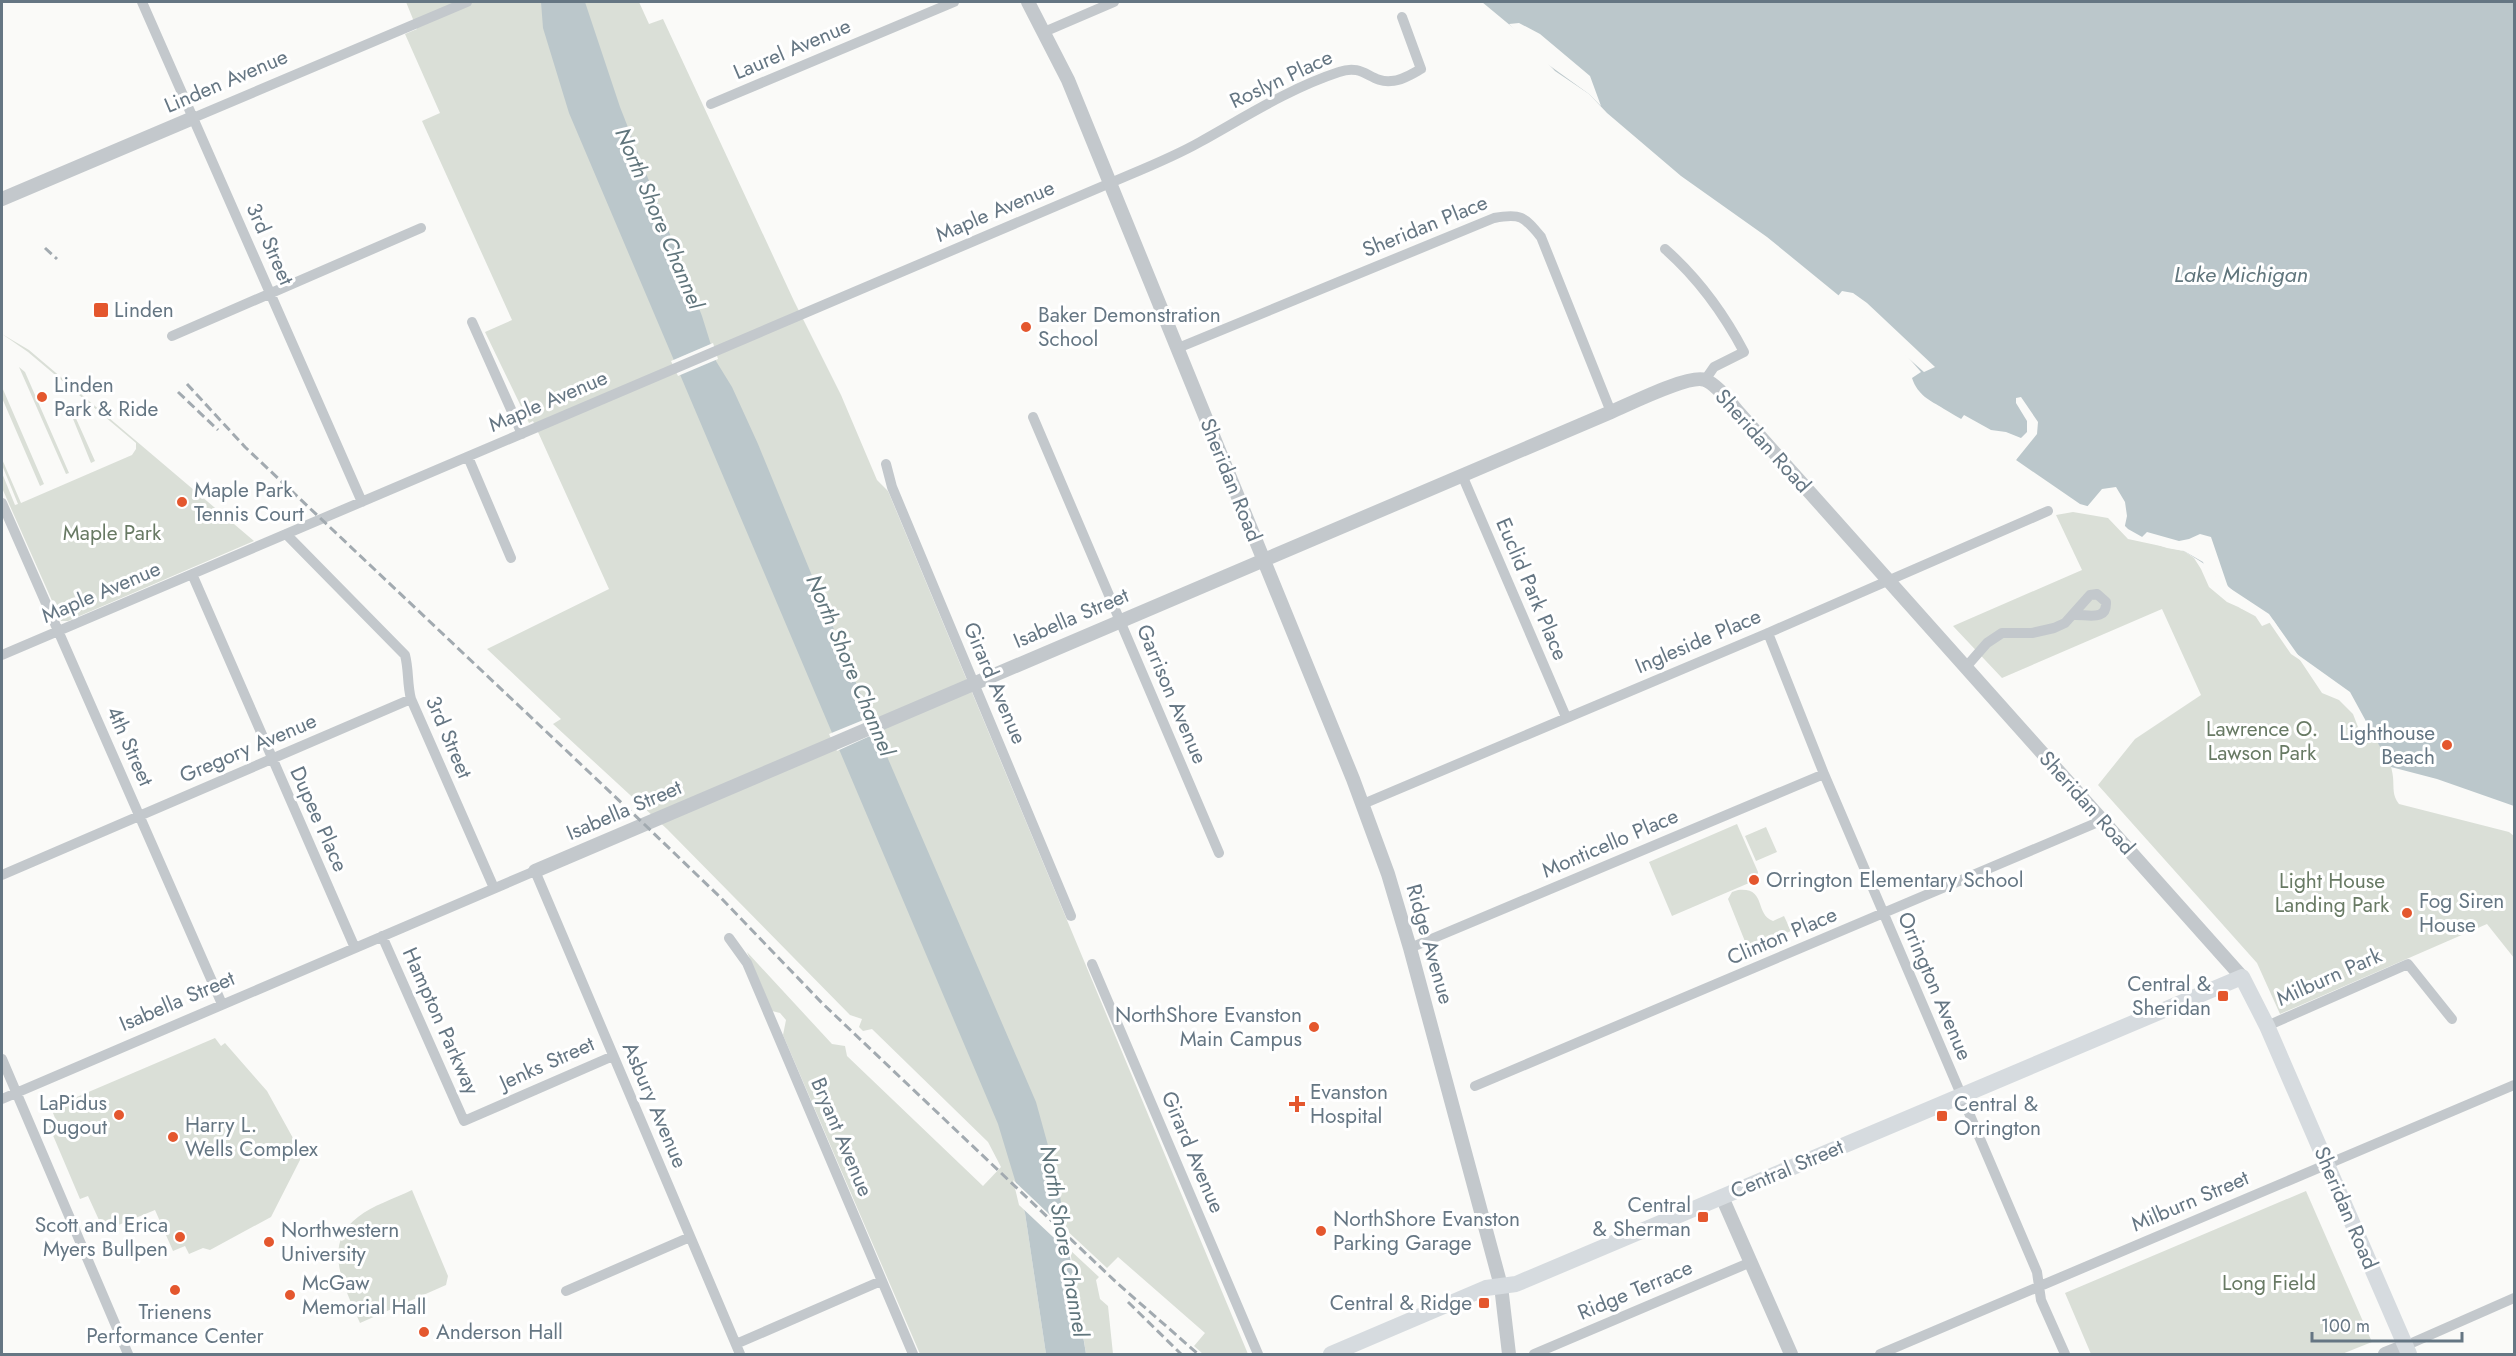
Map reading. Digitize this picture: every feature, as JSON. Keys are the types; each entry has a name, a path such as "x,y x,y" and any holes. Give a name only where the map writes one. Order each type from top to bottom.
{"main road":[{"name":"Sheridan Road","path":"2242,977 2267,1026 2407,1350"},
{"name":"Central Street","path":"1331,1354 1486,1288 1516,1284 2242,977"}],"street":[{"name":"3rd Street","path":"142,2 362,502"},
{"name":"Linden Avenue","path":"2,199 467,2"},
{"name":"Laurel Avenue","path":"711,104 954,2"},
{"name":"Sheridan Road","path":"1028,2 1068,81 1264,560 1676,385 1691,380 1705,380 1717,389 1889,580 2242,977"},
{"path":"1044,32 1114,2"},
{"name":"Roslyn Place","path":"1110,183 1183,151 1259,108 1336,73 1359,69 1390,82 1421,69 1402,17"},
{"name":"Maple Avenue","path":"2,655 1110,183"},
{"name":"Sheridan Place","path":"1178,348 1494,218 1514,214 1529,223 1541,237 1611,412"},
{"path":"172,336 421,228"},
{"path":"1665,249 1711,296 1725,316 1744,352 1714,367 1705,380"},
{"path":"472,322 522,434"},
{"name":"Garrison Avenue","path":"1033,417 1219,853"},
{"path":"468,457 511,558"},
{"name":"Girard Avenue","path":"886,464 892,486 1071,916"},
{"name":"Euclid Park Place","path":"1462,476 1566,717"},
{"name":"4th Street","path":"2,502 222,1004"},
{"name":"Ingleside Place","path":"1363,804 1768,633 2048,511"},
{"name":"3rd Street","path":"286,534 405,655 411,699 494,888"},
{"name":"Isabella Street","path":"2,1099 973,682 1264,560"},
{"name":"Ridge Avenue","path":"1264,560 1363,804 1388,873 1501,1287 1509,1354"},
{"name":"Dupee Place","path":"192,574 355,948"},
{"path":"1966,667 1988,643 2002,633 2032,633 2048,630 2065,623 2073,615"},
{"name":"Orrington Avenue","path":"1768,633 1824,774 2037,1272 2041,1300 2065,1354"},
{"name":"Gregory Avenue","path":"2,875 411,699"},
{"name":"Monticello Place","path":"1410,948 1824,774"},
{"name":"Clinton Place","path":"1476,1086 1884,915 2103,820"},
{"name":"Asbury Avenue","path":"535,871 738,1349"},
{"name":"Hampton Parkway","path":"382,936 464,1121"},
{"name":"Bryant Avenue","path":"729,938 747,963 913,1354"},
{"name":"Girard Avenue","path":"1092,964 1258,1354"},
{"name":"Milburn Park","path":"2267,1026 2408,964 2452,1018"},
{"name":"Jenks Street","path":"464,1121 613,1056"},
{"path":"2,1059 128,1354"},
{"name":"Milburn Street","path":"1880,1354 2514,1085"},
{"path":"1722,1197 1791,1354"},
{"path":"566,1292 690,1237"},
{"name":"Ridge Terrace","path":"1534,1354 1751,1262"},
{"path":"738,1349 881,1281"},
{"path":"2385,1354 2407,1350 2514,1298"}],"green space":[{"path":"406,2 639,2 649,24 663,19 794,301 841,395 877,480 888,491 1248,1354 1203,1354 1194,1346 1205,1333 1118,1257 1107,1268 1018,1185 1025,1213 1046,1354 920,1354 783,1035 786,1020 780,1013 772,1011 747,952 832,1044 845,1046 847,1056 983,1186 1001,1167 988,1142 872,1029 863,1031 859,1027 862,1019 850,1015 667,829 553,724 561,719 487,649 609,589 533,421 529,423 485,332 512,320 422,121 440,113 405,34 417,29"},
{"name":"Maple Park","path":"2,334 29,350 254,541 68,621 61,621 2,488 2,473 15,505 18,504 2,465 2,459 21,503 132,455 136,449 136,443 28,352"},
{"path":"19,367 25,372 69,473 66,474"},
{"path":"2,387 44,484 40,486 2,398"},
{"path":"69,409 74,414 95,461 91,463"},
{"path":"2073,512 2108,518 2128,539 2184,551 2194,558 2209,587 2227,602 2254,614 2262,626 2274,621 2322,693 2339,700 2353,714 2358,727 2382,748 2389,761 2394,794 2399,804 2509,832 2514,836 2514,958 2487,924 2280,1014 2257,963 2098,785 2135,739 2201,695 2162,609 2002,678 1953,626 2082,570 2056,515"},
{"path":"1737,824 1758,872 1756,880 1672,916 1649,862"},
{"path":"1766,827 1777,852 1756,861 1745,836"},
{"path":"1738,890 1753,893 1767,918 1773,921 1784,916 1791,931 1748,949 1728,899 1732,892"},
{"name":"Harry L. Wells Complex","path":"215,1038 221,1046 225,1043 267,1091 299,1149 300,1160 271,1217 210,1250 203,1248 189,1254 185,1246 173,1251 155,1210 104,1231 88,1196 80,1199 49,1126 57,1123 51,1108"},
{"path":"412,1190 448,1276 446,1285 360,1323 343,1282 338,1254 340,1241 347,1228 358,1217"},
{"name":"Long Field","path":"2306,1191 2372,1342 2342,1354 2091,1354 2065,1293"},
{"path":"1070,1250 1099,1277 1096,1280 1100,1299 1108,1306 1113,1354 1086,1354"}],"water":[{"name":"North Shore Channel","path":"541,2 585,2 620,107 702,316 716,361 732,387 758,444 870,717 1036,1102 1057,1178 1086,1354 1046,1354 1025,1213 998,1124 569,113 543,28"},
{"name":"Lake Michigan","path":"1482,2 2514,2 2514,806 2437,779 2391,767 2350,692 2294,652 2274,621 2234,592 2206,565 2184,551 2144,538 2128,529 2112,513 2080,504 2016,460 2020,447 2014,437 1970,423 1925,397 1912,378 1921,372 1892,339 1767,237 1681,176 1607,113 1589,94 1555,71 1517,31"}],"pier":[{"path":"1519,23 1540,34 1590,76 1601,106 1589,94 1546,63 1509,24"},
{"path":"1842,291 1853,293 1867,303 1935,367 1924,372 1838,296"},
{"path":"713,343 718,359 678,376 671,361"},
{"path":"2021,397 2038,422 2037,434 2016,460 2013,458 2017,447 2012,439 1977,431 1959,422 1964,415 1991,430 2006,432 2021,438 2027,432 2027,421 2016,403 2016,398"},
{"path":"2116,487 2125,502 2127,516 2124,530 2110,516 2086,508 2102,489"},
{"path":"2147,532 2179,541 2200,534 2211,537 2228,587 2269,614 2303,662 2291,654 2267,619 2240,608 2218,579 2205,568 2203,562 2184,551 2140,539"},
{"path":"873,716 881,731 837,751 829,734"},
{"path":"1013,1180 1068,1232 1072,1252 1069,1252 1019,1205"}],"railway":[{"path":"45,248 57,259"},
{"path":"187,384 245,447 721,898 822,1003 1117,1283 1198,1354"},
{"path":"178,392 218,430"},
{"path":"1128,1302 1181,1354"}],"place":[{"name":"Linden","path":"101,310"},
{"name":"Baker Demonstration School","path":"1026,327"},
{"name":"Linden Park & Ride","path":"42,397"},
{"name":"Maple Park Tennis Court","path":"182,502"},
{"name":"Lighthouse Beach","path":"2447,745"},
{"name":"Orrington Elementary School","path":"1754,880"},
{"name":"Fog Siren House","path":"2407,913"},
{"name":"Central & Sheridan","path":"2223,996"},
{"name":"NorthShore Evanston Main Campus","path":"1314,1027"},
{"name":"Evanston Hospital","path":"1297,1104"},
{"name":"LaPidus Dugout","path":"119,1115"},
{"name":"Central & Orrington","path":"1942,1116"},
{"name":"Harry L. Wells Complex","path":"173,1137"},
{"name":"Central & Sherman","path":"1703,1217"},
{"name":"NorthShore Evanston Parking Garage","path":"1321,1231"},
{"name":"Scott and Erica Myers Bullpen","path":"180,1237"},
{"name":"Northwestern University","path":"269,1242"},
{"name":"Trienens Performance Center","path":"175,1290"},
{"name":"McGaw Memorial Hall","path":"290,1295"},
{"name":"Central & Ridge","path":"1484,1303"},
{"name":"Anderson Hall","path":"424,1332"}],"park label":[{"name":"Lawrence O. Lawson Park","path":"2262,741"},
{"name":"Light House Landing Park","path":"2332,893"}]}
